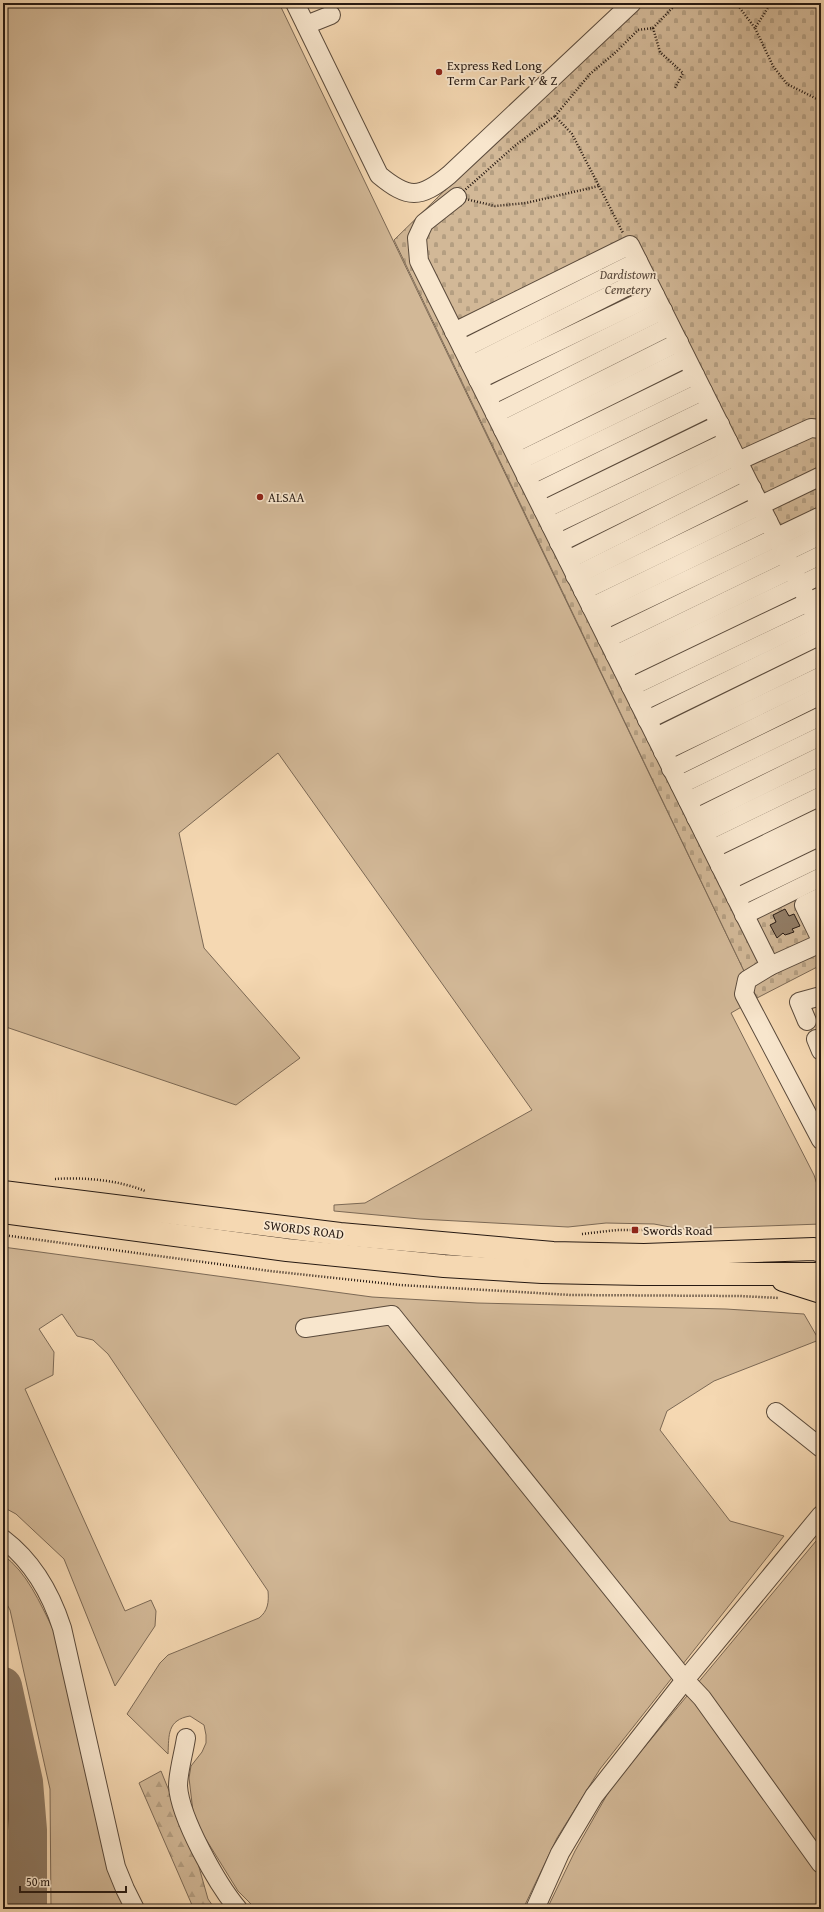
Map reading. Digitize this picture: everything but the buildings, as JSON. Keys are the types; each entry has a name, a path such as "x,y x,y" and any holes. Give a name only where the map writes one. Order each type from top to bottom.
{"main road":[{"name":"SWORDS ROAD","path":"3,1192 101,1206 340,1234 553,1253 644,1255 814,1249 821,1251"},
{"name":"SWORDS ROAD","path":"3,1212 287,1250 436,1265 542,1272 821,1274"},
{"path":"767,1274 821,1292"}],"lane":[{"path":"295,3 379,175 392,185 407,193 419,192 435,186 632,3"},
{"path":"306,25 331,15"},
{"path":"457,197 424,223 417,238 419,261 770,966"},
{"path":"454,332 630,245 796,577 815,599 820,627"},
{"path":"462,349 638,262"},
{"path":"474,373 646,277"},
{"path":"474,373 659,302"},
{"path":"486,397 659,302"},
{"path":"495,414 670,326"},
{"path":"507,438 683,350"},
{"path":"523,469 695,375"},
{"path":"523,469 703,391"},
{"path":"535,493 711,407"},
{"path":"543,510 720,424"},
{"path":"551,526 736,458 811,428 821,429"},
{"path":"559,543 736,458"},
{"path":"583,591 736,458"},
{"path":"583,591 760,504 821,476"},
{"path":"583,591 752,488"},
{"path":"583,591 776,537 821,516"},
{"path":"583,591 768,521"},
{"path":"607,639 821,536"},
{"path":"619,663 796,577 821,555"},
{"path":"796,577 821,575"},
{"path":"631,687 815,599"},
{"path":"639,703 820,627"},
{"path":"647,720 820,627"},
{"path":"660,744 821,656"},
{"path":"660,744 821,676"},
{"path":"672,769 821,695"},
{"path":"680,785 821,716"},
{"path":"688,801 821,736"},
{"path":"700,825 821,756"},
{"path":"700,825 821,776"},
{"path":"712,849 821,796"},
{"path":"724,874 821,817"},
{"path":"724,874 821,836"},
{"path":"736,898 821,857"},
{"path":"744,914 821,877"},
{"path":"821,897 804,905 817,921 821,941 770,966 747,980 744,994 821,1140"},
{"path":"807,1021 799,1002 821,996"},
{"path":"304,1328 392,1315 685,1680 702,1698 821,1864"},
{"path":"776,1412 821,1448"},
{"path":"535,1909 560,1853 594,1796 685,1680 821,1514"},
{"path":"3,1539 12,1546 35,1573 56,1609 64,1636 116,1867 135,1909"},
{"path":"186,1738 178,1786 185,1812 198,1845 212,1871 238,1909"}],"path":[{"path":"457,197 522,140 555,116 590,74 616,52 638,30 653,28 678,3"},
{"path":"736,3 755,28 773,66 787,84 821,101"},
{"path":"755,28 771,3"},
{"path":"653,28 660,52 683,73 674,88"},
{"path":"555,116 572,134 624,235"},
{"path":"457,197 495,206 526,203 599,186"},
{"path":"48,1180 84,1179 130,1186 147,1191"},
{"path":"580,1235 617,1230 651,1230 676,1235"},
{"path":"740,1296 785,1299"}],"green space":[{"name":"ALSAA","path":"3,3 279,3 757,998 731,1013 814,1175 821,1197 821,1224 681,1229 654,1224 606,1223 568,1227 420,1219 334,1211 334,1205 365,1203 532,1110 278,753 179,833 204,948 300,1058 236,1105 3,1026"},
{"name":"Dardistown Cemetery","path":"637,3 821,3 821,965 757,998 394,240"},
{"path":"3,1247 372,1297 477,1303 726,1309 804,1314 819,1340 714,1381 667,1411 660,1430 730,1521 784,1536 600,1769 557,1838 523,1909 256,1909 238,1891 194,1820 189,1778 191,1766 202,1752 206,1743 204,1725 190,1716 177,1721 173,1725 169,1735 168,1754 127,1714 160,1663 168,1655 259,1618 267,1606 268,1591 108,1354 93,1340 77,1336 62,1314 39,1329 54,1352 53,1375 25,1389 125,1611 151,1600 156,1611 155,1626 115,1686 64,1559 16,1514 3,1507"},
{"path":"821,1535 821,1909 547,1909 575,1851 612,1786"},
{"path":"3,1555 12,1562 26,1579 53,1629 127,1909 51,1909 50,1789 10,1610 3,1597"},
{"path":"161,1771 197,1860 208,1899 215,1909 195,1909 192,1905 139,1783"}],"taxiway":[{"path":"3,1686 24,1782 28,1830 28,1909"}],"place":[{"name":"Express Red Long Term Car Park Y & Z","path":"439,72"},
{"name":"ALSAA","path":"260,497"},
{"name":"Swords Road","path":"635,1230"}]}
